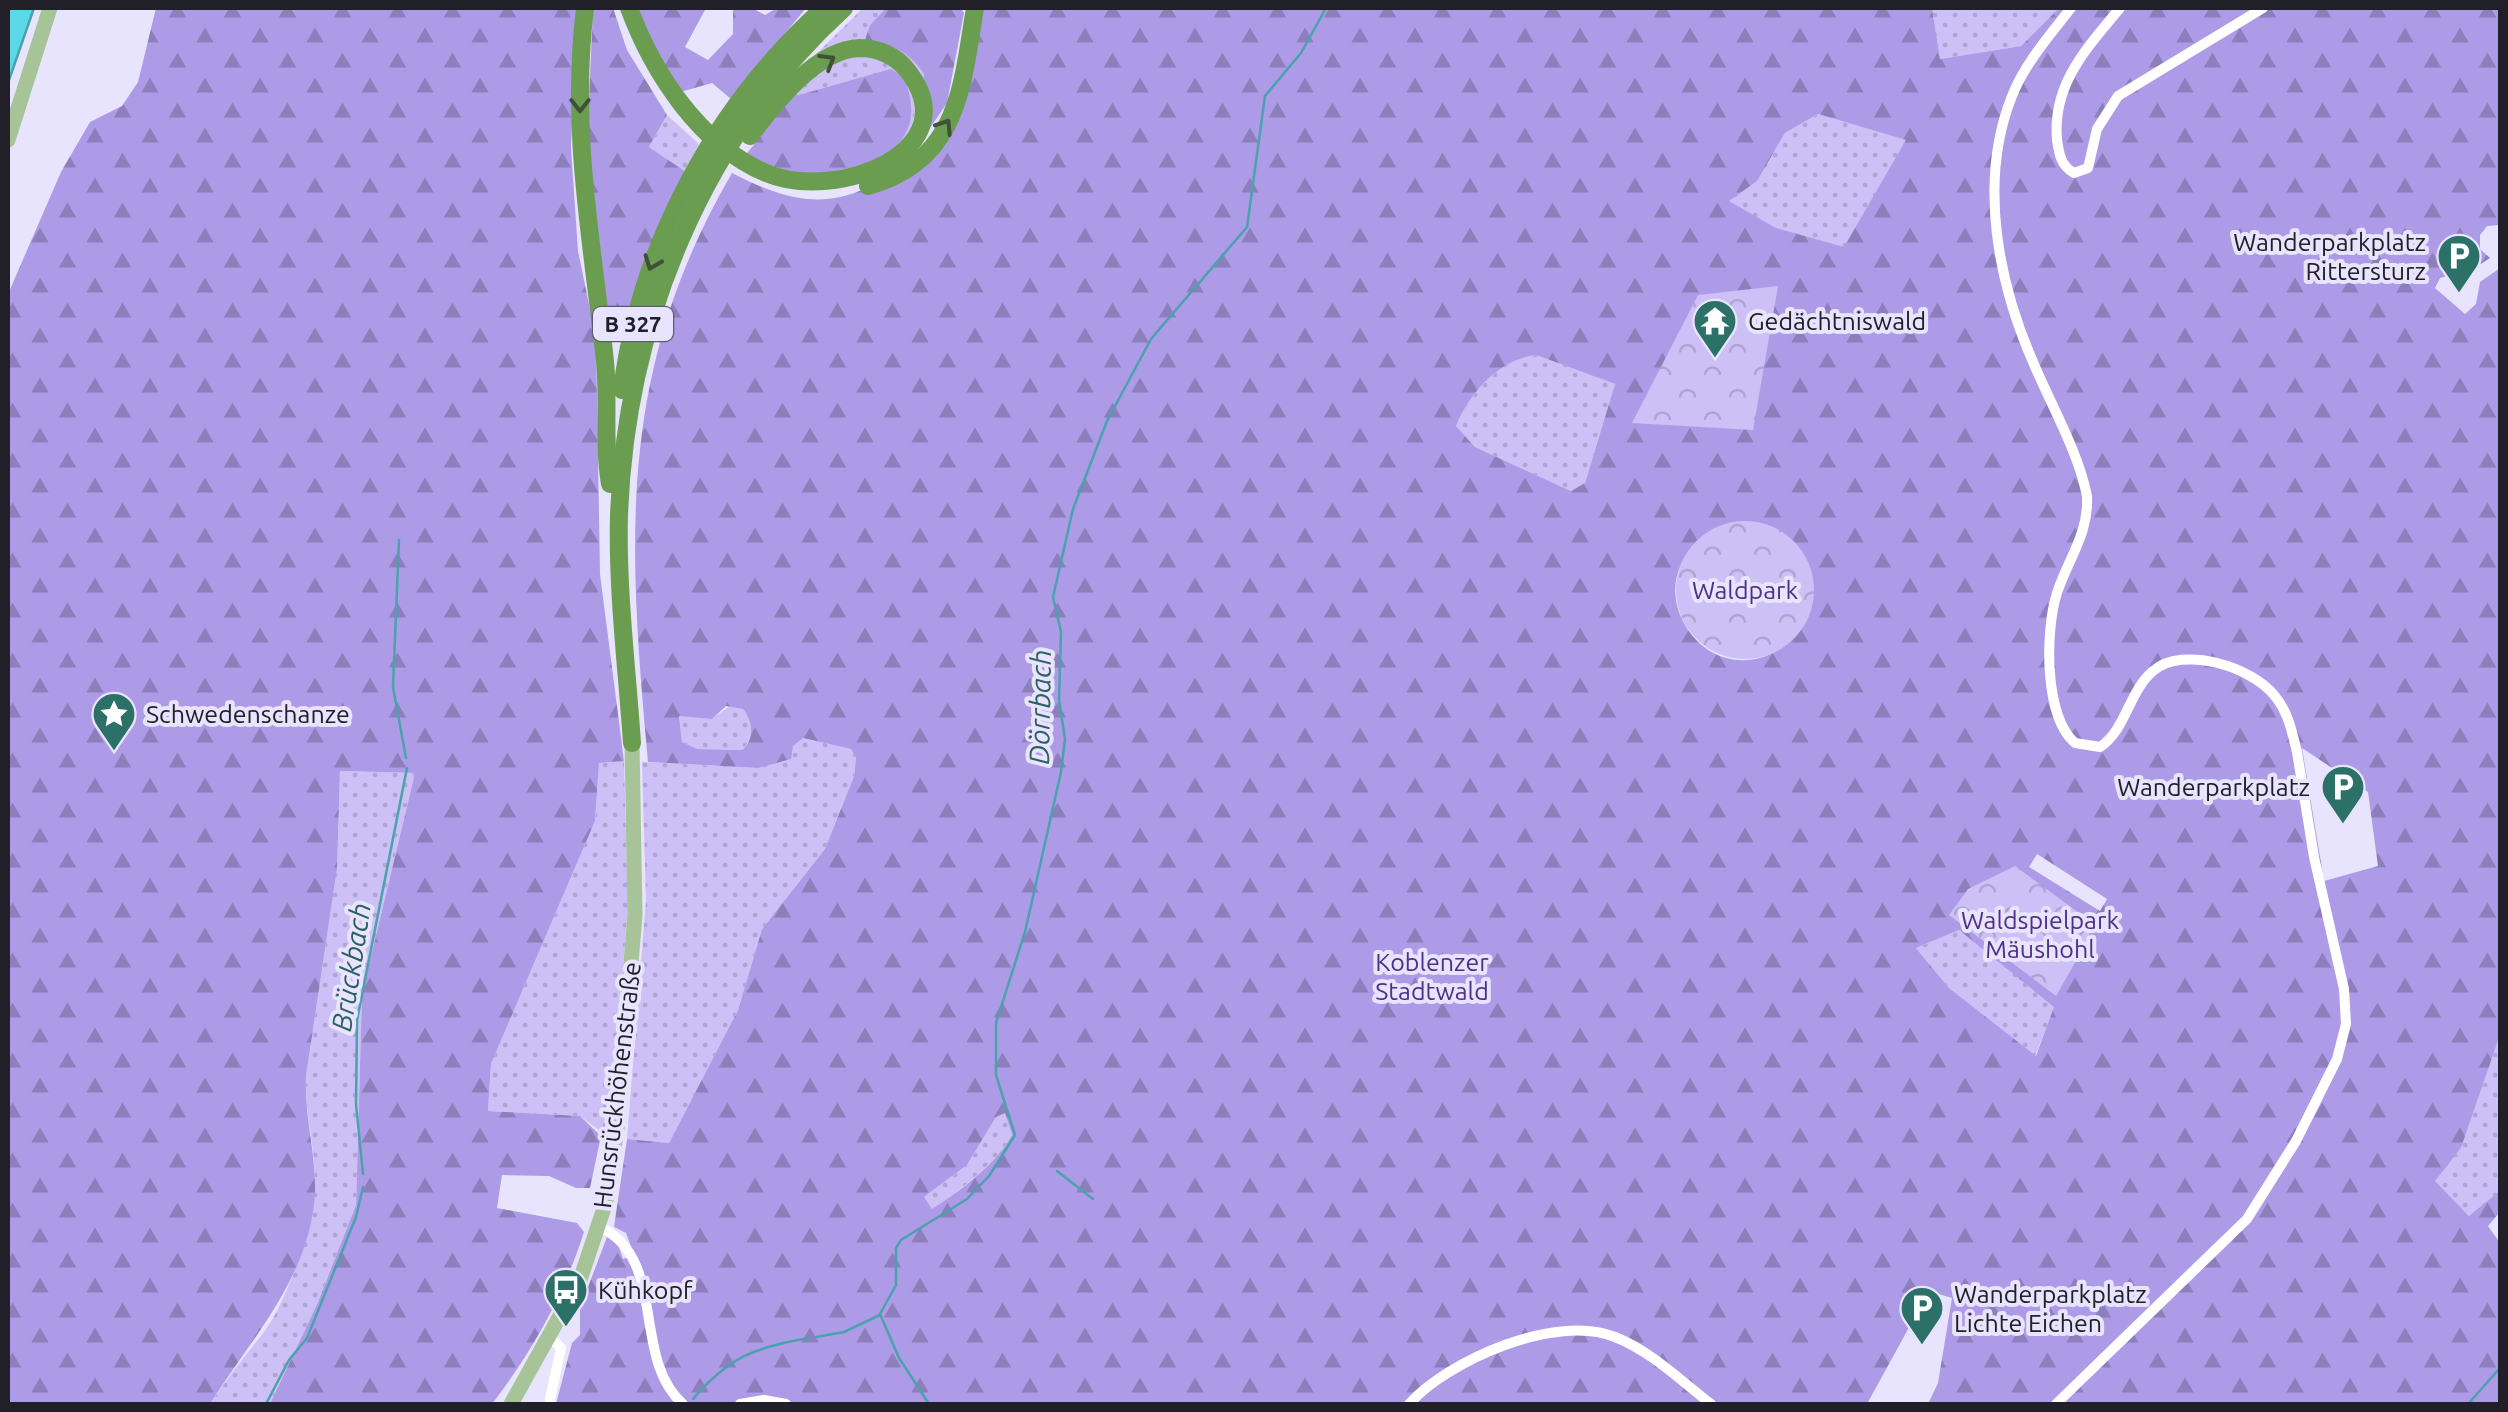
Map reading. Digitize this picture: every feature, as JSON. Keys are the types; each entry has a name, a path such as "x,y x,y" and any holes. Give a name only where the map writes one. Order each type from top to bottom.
{"highway":[{"path":"585,8 580,143 588,249 605,364 610,484"},
{"path":"620,8 643,66 662,95 720,156 768,183 826,192 876,184 929,149 962,92 974,8"},
{"path":"630,8 652,60 687,110 725,147 770,175 825,183 871,174 889,164 914,138 919,123 919,93 910,74 894,58 879,51 854,49 817,66 747,119 728,169 704,178"},
{"name":"B 327","path":"747,119 824,8"},
{"name":"B 327","path":"632,743 613,607 610,484 623,378 641,291 704,178 776,78 844,8"},
{"name":"B 327","path":"632,743 619,518 630,414 656,298 704,178"}],"main road":[{"path":"8,140 50,8"},
{"name":"Hunsrückhöhenstraße","path":"510,1404 551,1338 600,1227 617,1128 634,950 632,743"}],"street":[{"path":"2056,1404 2247,1219 2296,1141 2321,1092 2337,1059 2346,1020 2344,988 2314,858 2297,752 2286,713 2272,691 2245,673 2179,660 2149,674 2111,738 2100,747 2075,744 2057,718 2052,670 2053,608 2085,528 2087,496 2006,295 1997,192 1999,155 2012,96 2071,8"},
{"path":"2120,8 2064,86 2057,142 2062,162 2074,174 2088,168 2097,129 2118,96 2263,8"},
{"path":"600,1227 619,1237 628,1250 642,1285 657,1370 683,1404"},
{"path":"1409,1404 1429,1384 1480,1356 1573,1330 1602,1332 1629,1343 1711,1404"},
{"path":"548,1404 561,1348 551,1338"},
{"path":"740,1404 764,1400 786,1404"}],"green space":[{"path":"156,8 577,8 571,148 578,251 596,338 600,574 624,761 599,763 595,821 491,1064 488,1111 580,1116 601,1136 590,1188 576,1188 549,1176 502,1175 497,1208 577,1223 584,1232 546,1322 492,1404 270,1404 318,1302 356,1205 362,994 415,773 340,771 337,869 306,1076 315,1192 303,1251 291,1278 210,1404 8,1404 8,294 61,172 90,122 122,106 138,82"},
{"path":"593,8 613,8 627,50 667,115 649,147 686,172 629,314 615,322 602,304 587,145"},
{"path":"633,8 706,8 685,47 708,60 733,34 733,9 752,8 765,15 777,8 806,8 731,99 712,83 677,93"},
{"path":"863,8 886,8 870,25 913,58 924,74 922,89 881,47 801,69"},
{"path":"886,8 961,8 964,13 947,103 928,131 931,100 922,89 924,74 899,50 865,40 870,25"},
{"name":"Koblenzer Stadtwald","path":"979,8 1932,8 1940,59 2021,46 2059,8 2500,8 2500,225 2487,226 2480,235 2480,249 2490,258 2473,269 2440,278 2435,288 2465,314 2476,304 2480,282 2500,268 2500,1035 2461,1148 2435,1181 2469,1216 2500,1191 2500,1212 2488,1226 2500,1243 2500,1404 1928,1404 1938,1383 1952,1298 1929,1291 1867,1404 556,1404 572,1343 580,1335 580,1308 607,1237 618,1244 623,1259 634,1255 626,1233 614,1227 627,1139 669,1143 738,1010 762,929 825,849 854,776 856,758 851,749 803,738 793,746 791,759 758,768 648,762 636,606 635,532 639,460 649,389 667,318 694,246 732,173 792,196 839,197 883,180 935,148","holes":["1818,114 1906,140 1844,247 1776,228 1729,201 1757,181 1785,133","1536,355 1615,384 1585,483 1571,491 1475,447 1456,426 1477,390 1509,364","1734,524 1764,525 1789,538 1805,560 1810,599 1803,624 1788,643 1769,655 1747,660 1724,657 1703,646 1685,625 1677,606 1675,587 1679,569 1700,540","726,706 743,709 751,725 751,736 742,750 697,749 682,742 679,716 712,719","2302,748 2368,792 2378,866 2324,881","2037,854 2107,899 2100,911 2029,867","1959,930 2054,1007 2036,1056 1949,988 1916,948","1005,1113 1012,1135 1005,1146 976,1176 932,1209 924,1197 967,1165 996,1117"]},
{"path":"1932,8 2059,8 2021,46 1940,59"},
{"path":"858,52 894,62 907,84 915,109 905,143 765,124 813,75"},
{"path":"891,69 905,78 911,114 907,131 886,161 799,178 744,157 792,97"},
{"path":"1818,114 1907,140 1844,248 1776,228 1728,201 1757,180 1785,133"},
{"path":"667,115 699,144 684,171 649,147"},
{"name":"Gedächtniswald","path":"1778,286 1753,430 1632,423 1698,295"},
{"path":"1536,355 1615,384 1585,483 1571,491 1475,447 1456,426 1487,380 1509,364"},
{"name":"Waldpark","path":"1745,521 1771,526 1794,541 1809,564 1814,590 1809,616 1794,639 1771,654 1745,659 1719,654 1696,639 1681,616 1676,590 1681,564 1696,541 1719,526"},
{"path":"730,706 743,709 751,725 751,735 742,750 696,749 682,742 679,715 712,719"},
{"path":"803,738 851,749 856,758 854,776 825,849 762,929 738,1010 669,1143 627,1139 646,900 642,762 758,768"},
{"path":"624,761 628,908 608,1137 580,1116 488,1111 491,1064 595,821 599,763"},
{"path":"340,771 415,773 362,994 356,1205 318,1302 270,1404 210,1404 279,1306 296,1267 312,1208 314,1163 306,1076 337,869"},
{"name":"Waldspielpark Mäushohl","path":"2015,866 2090,921 2089,938 2056,996 1949,915 1968,889"},
{"path":"1959,930 2055,1007 2035,1056 1949,988 1916,948"},
{"path":"2500,1035 2500,1191 2470,1217 2434,1181 2461,1148"},
{"path":"1005,1112 1012,1135 1004,1147 976,1176 932,1210 923,1198 967,1165 996,1117"}],"water":[{"path":"8,8 34,8 8,83"}],"waterway":[{"name":"Dörrbach","path":"929,1404 899,1358 880,1314 896,1285 896,1248 901,1240 967,1199 989,1176 1015,1135 996,1075 996,1023 1025,932 1061,772 1065,739 1059,700 1061,632 1053,597 1073,509 1107,421 1151,339 1247,227 1265,96 1301,53 1326,8"},
{"name":"Brückbach","path":"399,540 393,687 406,758"},
{"name":"Brückbach","path":"363,1174 356,1104 357,1020 407,768"},
{"path":"1057,1171 1093,1199"},
{"name":"Brückbach","path":"266,1404 289,1360 307,1338 356,1217 363,1187"},
{"path":"816,1337 844,1332 880,1315"},
{"path":"693,1399 719,1373 744,1356 809,1338"},
{"path":"2468,1404 2500,1368"}],"place":[{"name":"Wanderparkplatz Rittersturz","path":"2459,294"},
{"name":"Gedächtniswald","path":"1715,359"},
{"name":"Schwedenschanze","path":"114,752"},
{"name":"Wanderparkplatz","path":"2343,825"},
{"name":"Kühkopf","path":"566,1328"},
{"name":"Wanderparkplatz Lichte Eichen","path":"1922,1346"}]}
